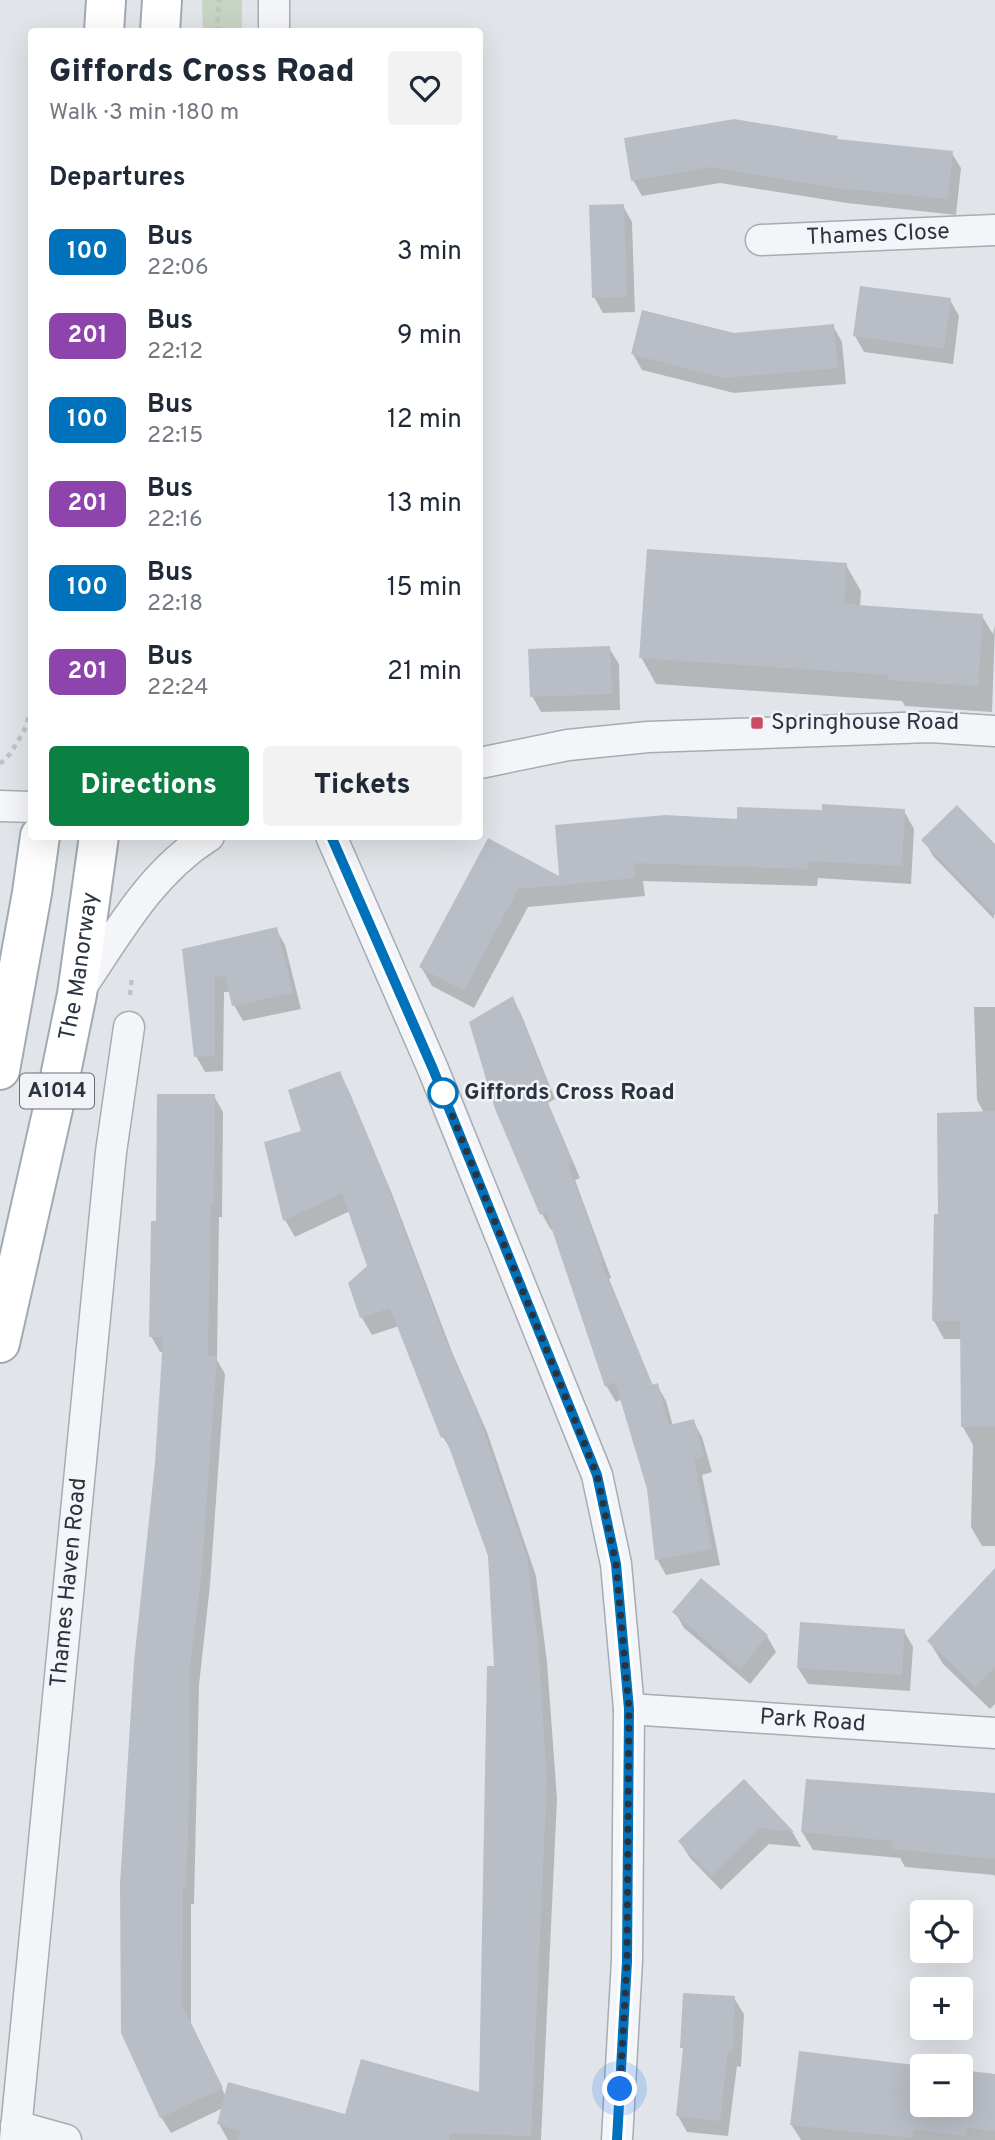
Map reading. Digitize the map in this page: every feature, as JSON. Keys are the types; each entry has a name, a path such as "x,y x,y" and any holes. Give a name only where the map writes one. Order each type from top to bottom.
{"main road":[{"path":"104,28 106,0"},
{"path":"160,28 162,0"},
{"name":"A1014","path":"0,1070 21,960 39,840"},
{"name":"The Manorway","path":"0,1343 77,994 98,840"}],"street":[{"path":"176,0 176,28"},
{"path":"274,0 274,28"},
{"name":"Thames Close","path":"761,240 995,230"},
{"path":"483,762 568,745 648,737 930,727 995,731"},
{"path":"0,806 28,807"},
{"path":"77,994 136,903 179,857 203,840"},
{"path":"333,840 433,1069 597,1475 616,1564 629,1709 627,1961 617,2140"},
{"name":"Thames Haven Road","path":"15,2133 110,1152 129,1027"},
{"name":"Park Road","path":"629,1709 995,1733"},
{"path":"15,2133 66,2140"}],"path":[{"path":"217,28 219,0"},
{"path":"0,764 10,754 28,720"}],"green space":[{"path":"202,0 242,0 242,28 203,28"}],"building":[{"path":"734,119 838,136 837,139 953,151 948,199 837,188 710,167 631,181 624,138"},
{"path":"624,204 627,297 592,298 589,205"},
{"path":"860,286 951,298 944,349 853,336"},
{"path":"642,310 734,333 834,324 838,368 724,378 631,354"},
{"path":"647,549 847,563 844,604 983,614 978,686 888,680 889,675 639,658"},
{"path":"610,646 612,694 530,697 528,649"},
{"path":"822,804 905,809 902,866 808,861 808,869 634,863 635,878 518,889 464,991 419,967 488,838 559,876 555,825 665,815 737,819 737,807 822,810"},
{"path":"957,805 995,844 995,915 921,840"},
{"path":"277,927 293,993 232,1006 225,976 215,977 215,1056 194,1057 182,949"},
{"path":"513,996 547,1083 540,1087 572,1161 568,1164 603,1262 601,1263 652,1385 658,1383 669,1425 694,1419 704,1456 694,1459 712,1549 655,1560 647,1489 615,1382 605,1387 546,1212 540,1215 495,1109 469,1022"},
{"path":"340,1071 477,1412 527,1557 538,1643 547,1780 531,2136 451,2133 449,2140 238,2140 240,2131 217,2124 228,2082 345,2114 361,2059 479,2092 487,1666 494,1666 488,1556 445,1436 441,1438 390,1308 360,1318 348,1283 367,1266 342,1193 283,1221 264,1142 301,1131 288,1090"},
{"path":"157,1094 215,1094 208,1356 217,1356 202,1568 190,1668 190,1775 186,1889 183,1888 182,2005 223,2088 160,2118 121,2033 120,1884 134,1662 155,1463 163,1337 149,1337 151,1221 156,1221"},
{"path":"995,1111 995,1427 961,1427 960,1321 932,1321 934,1214 938,1214 937,1113"},
{"path":"995,1568 995,1667 976,1687 927,1641"},
{"path":"701,1578 768,1635 740,1669 672,1612"},
{"path":"800,1622 905,1629 902,1675 797,1668"},
{"path":"744,1779 794,1832 760,1828 711,1876 678,1841"},
{"path":"806,1779 995,1793 995,1859 892,1849 893,1841 801,1832"},
{"path":"683,1993 735,1996 733,2051 728,2051 720,2121 676,2116 683,2048 680,2048"},
{"path":"799,2051 910,2064 910,2117 973,2117 973,2071 995,2074 995,2131 967,2128 966,2136 914,2130 912,2138 790,2125"}],"bus line":[{"name":"100","path":"333,840 433,1069 597,1475 616,1564 629,1709 627,1961 617,2140"}],"place":[{"name":"Springhouse Road","path":"757,723"},
{"name":"Giffords Cross Road","path":"443,1093"}],"route":[{"path":"443,1093 597,1475 616,1564 629,1709 627,1961 620,2089"}]}
